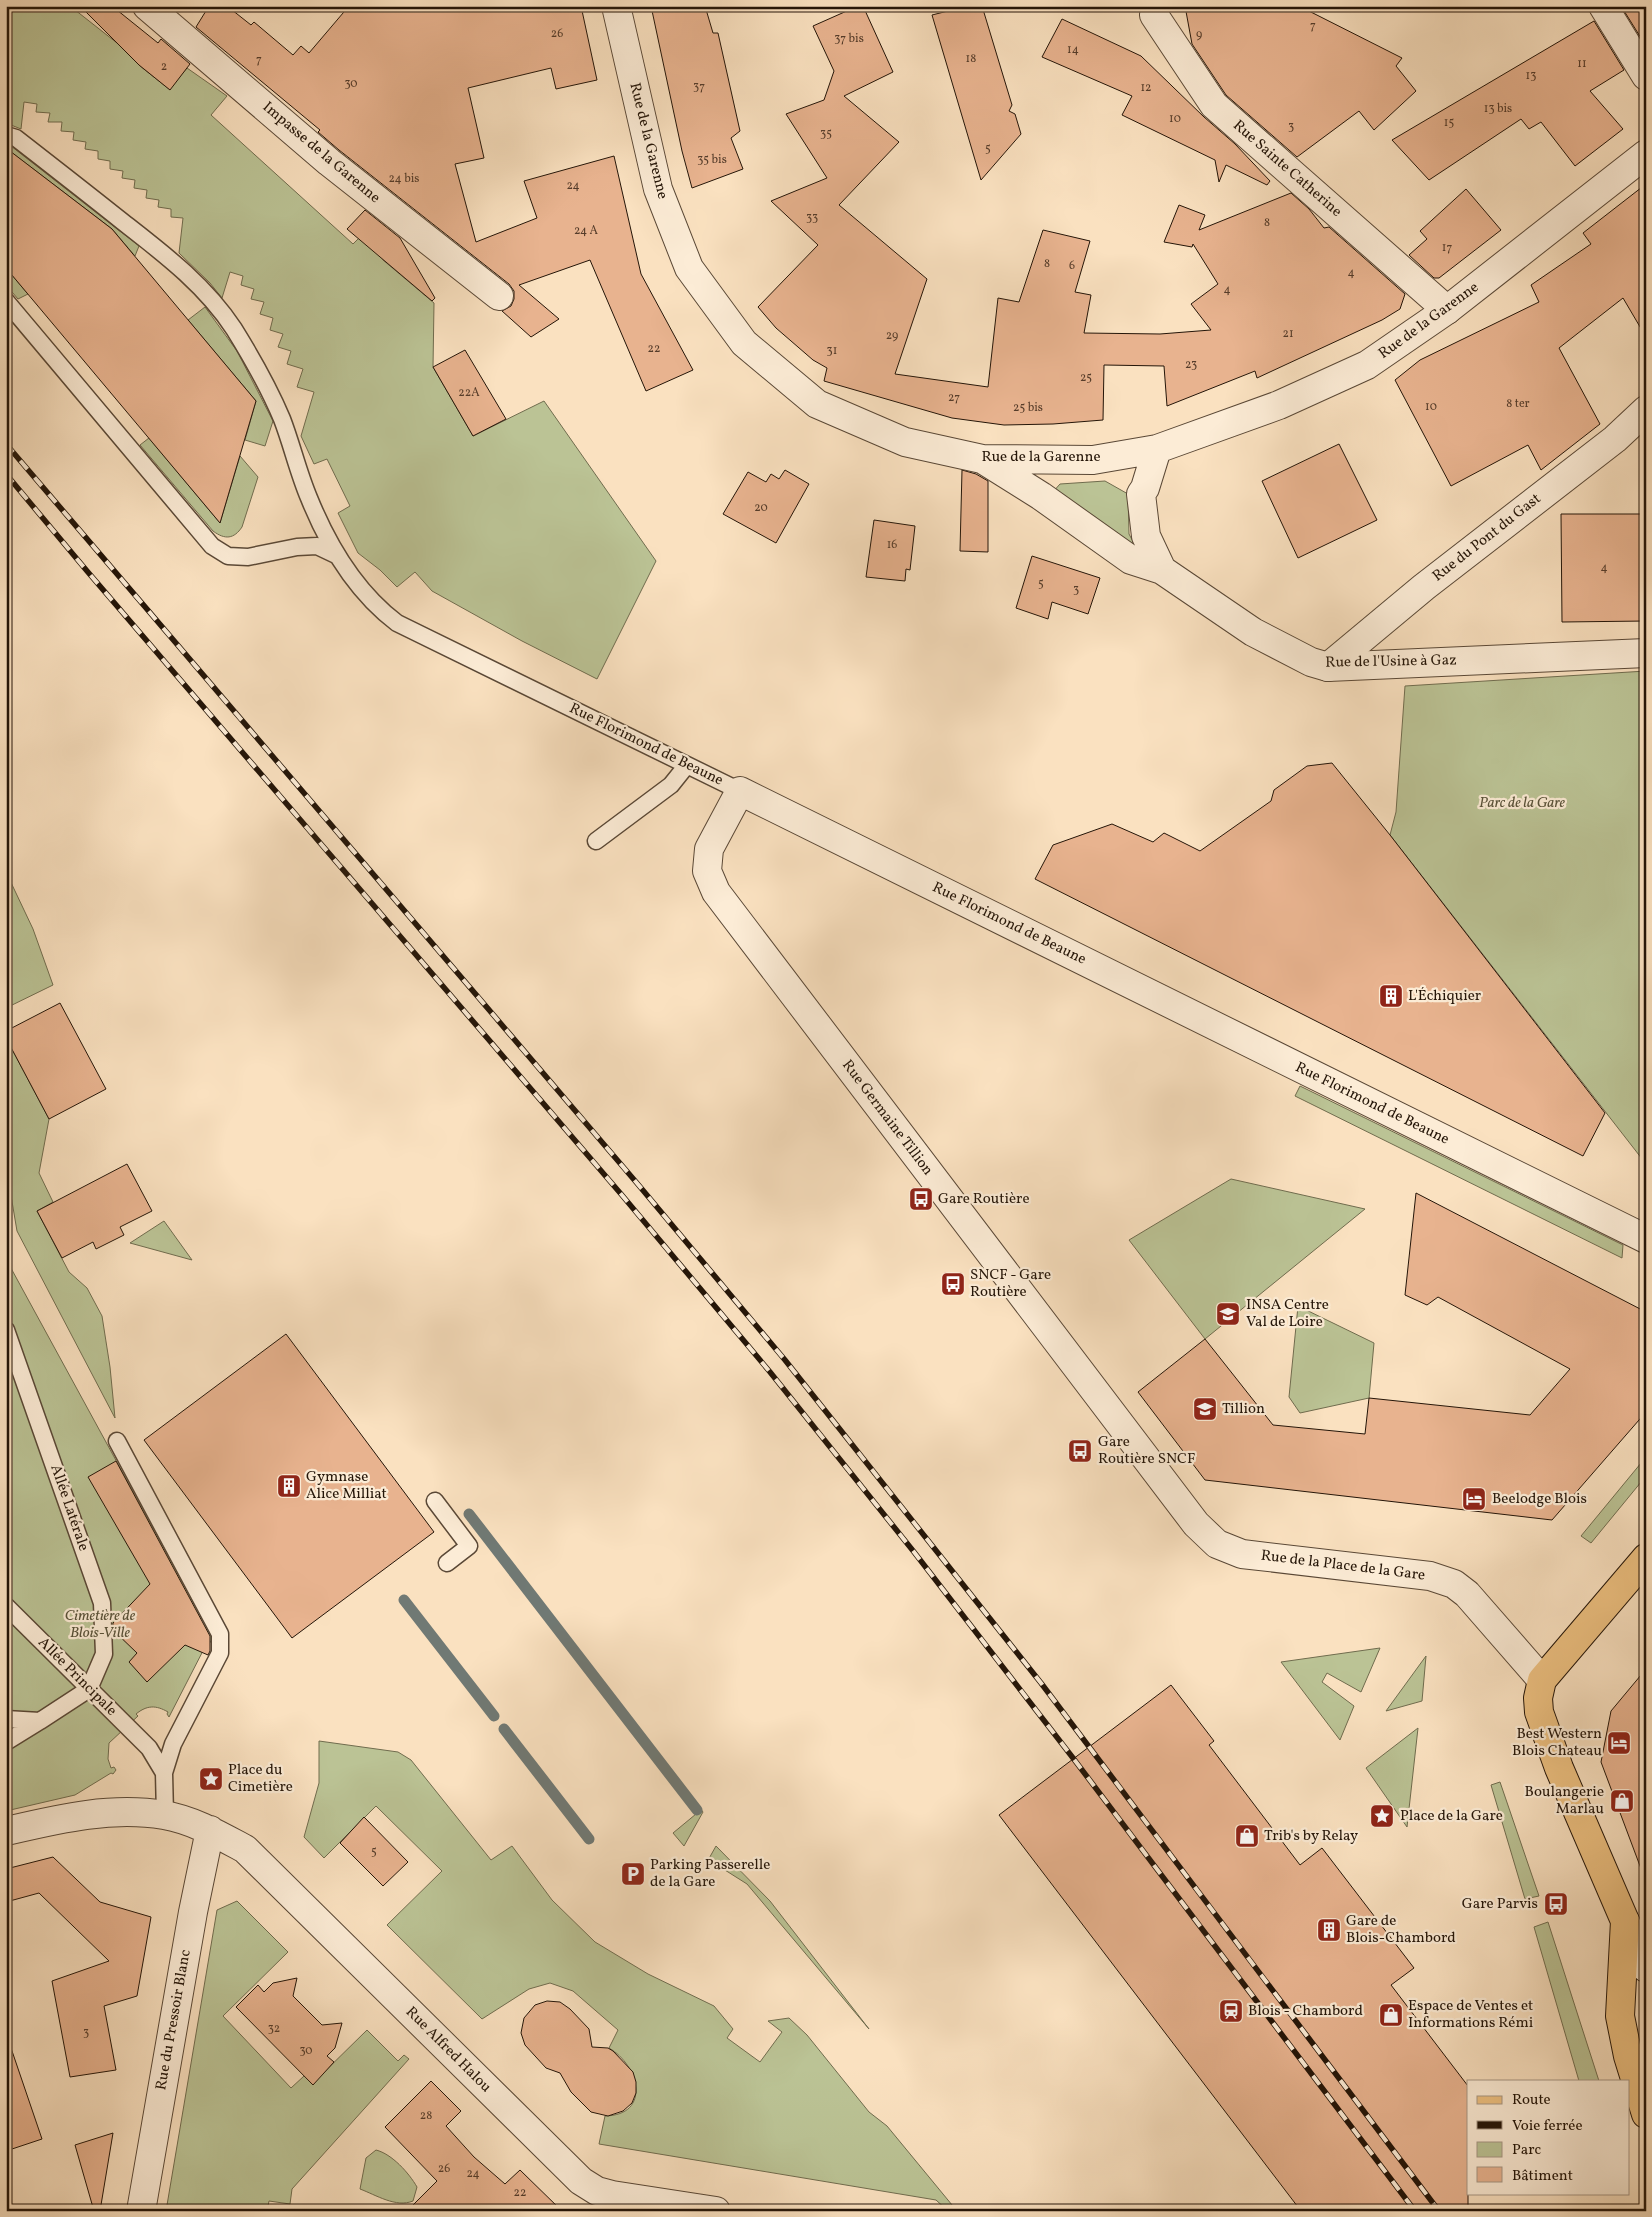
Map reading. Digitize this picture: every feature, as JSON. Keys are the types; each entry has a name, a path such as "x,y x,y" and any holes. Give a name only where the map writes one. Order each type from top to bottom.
{"main road":[{"path":"1646,1558 1542,1680 1538,1698 1539,1712 1559,1768 1624,1921 1638,1969 1620,2016 1628,2056 1646,2114"}],"street":[{"name":"Impasse de la Garenne","path":"147,6 329,162 499,296"},
{"name":"Rue de la Garenne","path":"616,6 658,189 689,268 744,343 817,404 905,442 982,459 1093,460 1157,449 1279,405 1368,365 1447,310 1645,156"},
{"name":"Rue Sainte Catherine","path":"1156,6 1154,15 1214,105 1447,310"},
{"path":"1603,6 1646,76"},
{"name":"Rue du Pont du Gast","path":"1328,667 1424,587 1615,439 1646,410"},
{"path":"1157,449 1145,488 1141,494 1146,536 1162,570"},
{"name":"Rue de l'Usine à Gaz","path":"982,459 1040,496 1131,560 1162,570 1253,632 1311,662 1328,667 1646,653"},
{"name":"Rue Florimond de Beaune","path":"740,791 1646,1239"},
{"name":"Rue Germaine Tillion","path":"740,791 709,849 707,871 716,892 1162,1480"},
{"name":"Rue de la Place de la Gare","path":"1162,1480 1196,1524 1217,1544 1242,1554 1430,1576 1454,1584 1467,1594 1542,1680"},
{"name":"Rue Alfred Halou","path":"6,1831 72,1816 121,1812 164,1815 210,1830 245,1849 581,2182 596,2191 612,2195 716,2211"},
{"name":"Rue du Pressoir Blanc","path":"140,2211 193,1912 210,1830"}],"lane":[{"name":"Rue Florimond de Beaune","path":"6,135 16,138 164,254 188,274 214,302 234,328 260,373 282,420 309,498 336,555 376,604 397,623 740,791"},
{"path":"6,301 212,546 228,556 248,556 298,547 317,546 336,555"},
{"path":"596,841 671,785 687,765"},
{"name":"Allée Latérale","path":"6,1330 102,1603 104,1654 89,1689"},
{"path":"117,1441 220,1634 220,1653 173,1744 164,1773 164,1815"},
{"path":"435,1501 469,1546 447,1563"},
{"name":"Allée Principale","path":"6,1606 149,1748 164,1773"},
{"path":"6,1742 89,1689"},
{"path":"6,1719 40,1721"}],"green space":[{"path":"6,6 70,6 117,43 140,66 169,89 187,68 227,96 211,115 353,244 367,230 383,260 434,303 433,367 473,436 544,401 656,561 597,679 522,641 432,591 415,572 397,587 380,570 358,553 338,513 350,506 327,459 314,464 301,436 314,392 297,387 303,369 287,364 291,351 278,347 283,334 270,330 273,318 260,314 264,302 251,299 254,289 241,285 243,276 230,272 222,298 210,283 179,253 183,218 171,217 171,209 158,207 159,200 146,198 147,190 134,188 135,180 122,178 123,171 110,169 110,161 98,159 98,151 85,149 86,142 73,140 74,132 61,131 62,122 48,122 50,113 36,112 37,104 24,102 21,129 6,123"},
{"path":"6,145 11,146 139,246 135,256 112,229 11,152 6,157"},
{"path":"6,268 28,294 18,299 6,285"},
{"path":"205,307 237,351 273,421 265,446 245,440 256,401 188,320"},
{"path":"149,438 220,523 240,456 258,477 242,527 236,534 225,537 213,531 140,445"},
{"path":"1105,481 1128,494 1129,534 1138,551 1052,493 1060,484"},
{"name":"Parc de la Gare","path":"1646,671 1646,1164 1390,835 1396,812 1405,686"},
{"path":"6,872 33,929 53,985 6,1008"},
{"path":"6,1038 49,1119 39,1173 53,1202 37,1211 69,1272 87,1288 102,1316 115,1418 17,1231 6,1166"},
{"path":"1300,1086 1623,1245 1622,1258 1295,1096"},
{"path":"1231,1179 1365,1209 1205,1339 1129,1240"},
{"path":"164,1221 192,1260 130,1243"},
{"name":"Cimetière de Blois-Ville","path":"6,1259 213,1638 209,1644 207,1643 169,1717 168,1712 159,1708 144,1709 136,1714 138,1716 109,1743 108,1759 111,1768 114,1767 116,1770 113,1774 111,1773 75,1795 6,1811"},
{"path":"1298,1306 1374,1343 1369,1398 1300,1413 1289,1397"},
{"path":"1646,1457 1646,1476 1591,1543 1581,1536"},
{"path":"473,1512 703,1812 684,1846 673,1833 696,1814 466,1517"},
{"path":"1380,1648 1361,1692 1327,1673 1322,1682 1354,1706 1340,1740 1281,1662"},
{"path":"1426,1656 1422,1701 1386,1711"},
{"path":"1418,1728 1407,1827 1366,1768"},
{"path":"319,1741 398,1752 411,1760 491,1860 512,1846 552,1900 595,1942 648,1974 714,2006 733,2029 727,2038 760,2062 782,2032 768,2021 789,2018 807,2035 869,2112 887,2126 957,2211 948,2211 936,2200 599,2144 605,2116 620,2113 630,2107 635,2099 636,2088 628,2066 609,2048 618,2030 573,1991 550,1983 529,1989 482,2019 387,1925 442,1871 376,1806 324,1858 304,1837 319,1783"},
{"path":"1500,1782 1539,1896 1525,1899 1491,1785"},
{"path":"716,1846 770,1901 869,2029 747,1884 717,1865 707,1862"},
{"path":"237,1901 288,1952 223,2016 291,2088 304,2076 312,2084 367,2030 398,2061 404,2055 409,2059 292,2189 290,2204 269,2201 267,2211 166,2211 217,1910"},
{"path":"1548,1922 1599,2080 1579,2080 1534,1927"},
{"path":"376,2150 394,2160 414,2182 417,2187 413,2201 406,2203 393,2202 360,2189 366,2158"}],"building":[{"path":"80,6 112,6 158,43 161,39 190,64 170,90 139,65"},
{"path":"209,6 227,6 251,25 254,22 293,55 301,46 309,53 349,6 581,6 597,80 556,89 551,68 468,88 484,158 455,164 476,242 537,218 524,181 614,156 641,274 693,370 646,391 590,260 519,285 559,319 531,337 502,311 511,306 514,299 514,291 509,284 339,150 318,132 320,130 196,27"},
{"path":"651,6 705,6 713,33 718,33 740,131 731,138 743,169 692,188 682,151"},
{"path":"858,6 863,6 893,72 844,96 899,142 839,205 927,279 895,374 988,387 998,298 1019,302 1043,230 1090,241 1075,292 1091,295 1084,333 1160,334 1211,330 1191,304 1218,284 1193,244 1192,247 1164,242 1179,205 1205,215 1199,230 1291,193 1309,209 1324,228 1329,227 1405,294 1400,309 1382,320 1257,378 1255,371 1167,406 1164,366 1104,365 1103,420 1004,425 952,418 824,381 827,368 813,360 776,328 758,307 818,245 771,201 827,178 786,114 824,100 834,71 813,26"},
{"path":"947,6 982,6 1012,105 1009,111 1015,114 1021,134 981,180 932,15 948,11"},
{"path":"1185,6 1299,6 1402,58 1396,66 1416,91 1374,130 1359,111 1297,157 1226,95 1192,44"},
{"path":"1621,6 1646,6 1646,46"},
{"path":"1062,19 1141,56 1235,144 1270,181 1267,185 1226,165 1219,182 1215,160 1122,115 1132,96 1042,57"},
{"path":"1594,21 1624,70 1590,91 1623,129 1575,166 1541,122 1529,129 1521,119 1429,180 1392,140"},
{"path":"6,148 112,229 256,401 220,523 6,268"},
{"path":"1646,184 1646,337 1623,298 1559,348 1600,424 1541,470 1528,445 1451,486 1395,380 1420,360 1539,302 1531,285 1591,244 1583,233"},
{"path":"1466,189 1501,230 1439,278 1434,278 1409,255 1427,239 1420,231"},
{"path":"365,210 400,238 435,298 432,301 347,229"},
{"path":"465,350 506,419 473,436 433,367"},
{"path":"1339,444 1377,520 1298,558 1262,481"},
{"path":"785,470 809,484 776,543 723,514 748,472 766,482 771,474 779,479"},
{"path":"962,470 976,474 988,481 988,552 960,551"},
{"path":"1561,514 1646,514 1646,621 1562,622"},
{"path":"874,520 915,526 910,570 906,569 905,581 866,577"},
{"path":"1032,556 1100,578 1088,614 1052,602 1048,619 1016,608"},
{"name":"L'Échiquier","path":"1332,763 1605,1113 1583,1156 1035,879 1053,845 1112,824 1153,842 1164,833 1200,851 1271,801 1274,790 1307,766"},
{"path":"60,1003 106,1089 49,1119 6,1038 6,1031"},
{"path":"127,1164 152,1211 120,1227 124,1235 96,1249 93,1242 62,1258 37,1211"},
{"path":"1416,1193 1646,1312 1646,1412 1552,1520 1205,1480 1138,1392 1205,1339 1273,1425 1365,1434 1369,1398 1530,1415 1570,1369 1438,1297 1427,1305 1405,1295"},
{"name":"Gymnase Alice Milliat","path":"286,1334 434,1532 292,1638 144,1440"},
{"path":"116,1461 210,1636 210,1651 208,1655 185,1645 147,1682 129,1662 137,1653 113,1630 113,1623 150,1584 88,1477"},
{"path":"1646,1669 1646,1874 1643,1874 1601,1762 1611,1711"},
{"path":"1171,1685 1214,1741 1209,1745 1300,1865 1322,1848 1414,1968 1391,1985 1467,2085 1468,2211 1301,2211 999,1815"},
{"path":"364,1817 408,1862 383,1886 340,1843"},
{"path":"53,1857 100,1902 151,1917 137,1996 104,2006 116,2070 70,2077 52,1981 109,1961 39,1893 6,1902 6,1869"},
{"path":"297,1978 293,1996 322,2025 342,2023 335,2048 327,2056 334,2062 313,2085 236,2007 258,1985 264,1992 273,1983"},
{"path":"547,2001 560,2002 570,2009 589,2029 592,2047 608,2048 613,2051 633,2072 636,2082 636,2093 632,2103 623,2111 608,2116 591,2112 571,2092 560,2073 546,2068 525,2045 521,2033 524,2018 535,2005"},
{"path":"11,2048 42,2139 6,2151 6,2049"},
{"path":"431,2081 461,2111 446,2126 474,2157 505,2184 520,2170 562,2211 407,2211 437,2181 385,2127"},
{"path":"113,2133 100,2211 94,2211 75,2145"}],"waterway":[{"path":"469,1514 697,1810"},
{"path":"404,1600 494,1716"},
{"path":"504,1729 589,1839"}],"railway":[{"path":"6,444 636,1182 785,1360 1041,1683 1439,2211"},
{"path":"6,474 621,1194 770,1372 914,1552 1073,1758 1415,2211"}],"place":[{"name":"L'Échiquier","path":"1391,996"},
{"name":"Gare Routière","path":"921,1199"},
{"name":"SNCF - Gare Routière","path":"953,1284"},
{"name":"INSA Centre Val de Loire","path":"1228,1314"},
{"name":"Tillion","path":"1205,1409"},
{"name":"Gare Routière SNCF","path":"1080,1451"},
{"name":"Gymnase Alice Milliat","path":"289,1486"},
{"name":"Beelodge Blois","path":"1474,1499"},
{"name":"Best Western Blois Chateau","path":"1619,1743"},
{"name":"Place du Cimetière","path":"211,1779"},
{"name":"Boulangerie Marlau","path":"1622,1801"},
{"name":"Place de la Gare","path":"1382,1816"},
{"name":"Trib's by Relay","path":"1247,1836"},
{"name":"Parking Passerelle de la Gare","path":"633,1874"},
{"name":"Gare Parvis","path":"1556,1904"},
{"name":"Gare de Blois-Chambord","path":"1329,1930"},
{"name":"Blois - Chambord","path":"1231,2011"},
{"name":"Espace de Ventes et Informations Rémi","path":"1391,2015"}]}
